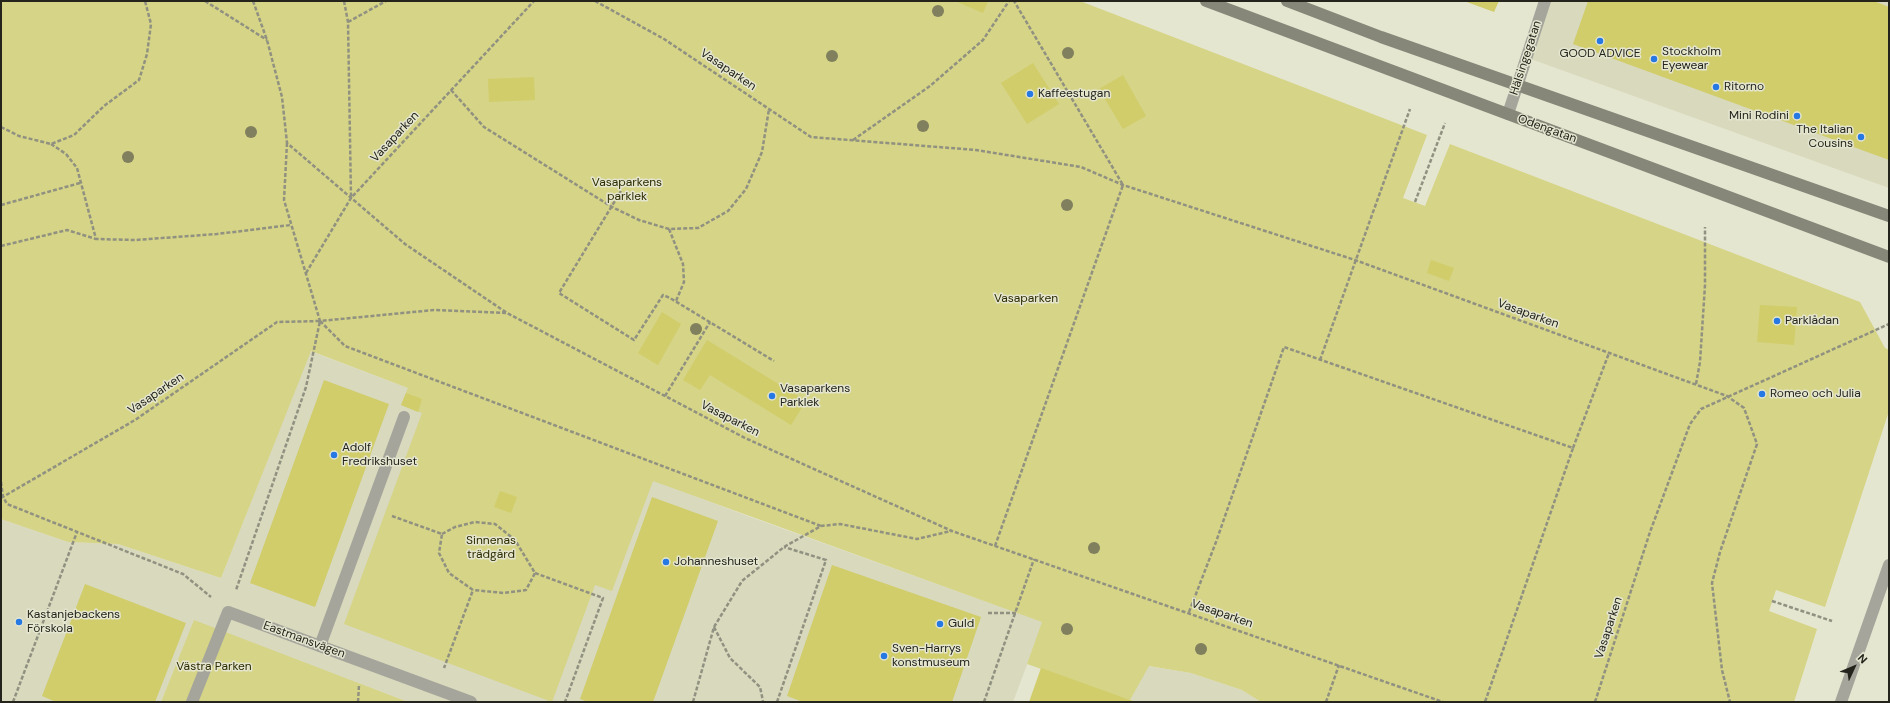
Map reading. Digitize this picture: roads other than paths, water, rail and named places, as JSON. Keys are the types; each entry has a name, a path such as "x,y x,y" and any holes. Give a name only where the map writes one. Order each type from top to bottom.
{"main road":[{"name":"Odengatan","path":"1206,1 1889,257"},
{"path":"1287,1 1381,37 1889,216"}],"street":[{"name":"Hälsingegatan","path":"1508,114 1545,1"},
{"path":"320,646 404,417"},
{"path":"1841,702 1889,565"},
{"name":"Eastmansvägen","path":"192,702 228,612 471,702"}],"place":[{"name":"GOOD ADVICE","path":"1600,41"},
{"name":"Stockholm Eyewear","path":"1654,59"},
{"name":"Ritorno","path":"1716,87"},
{"name":"Kaffeestugan","path":"1030,94"},
{"name":"Mini Rodini","path":"1797,116"},
{"name":"The Italian Cousins","path":"1861,137"},
{"name":"Parklådan","path":"1777,321"},
{"name":"Romeo och Julia","path":"1762,394"},
{"name":"Vasaparkens Parklek","path":"772,396"},
{"name":"Adolf Fredrikshuset","path":"334,455"},
{"name":"Johanneshuset","path":"666,562"},
{"name":"Kastanjebackens Förskola","path":"19,622"},
{"name":"Guld","path":"940,624"},
{"name":"Sven-Harrys konstmuseum","path":"884,656"}],"park label":[{"name":"Vasaparkens parklek","path":"627,190"},
{"name":"Vasaparken","path":"1026,299"},
{"name":"Sinnenas trädgård","path":"491,548"},
{"name":"Västra Parken","path":"214,667"}]}
